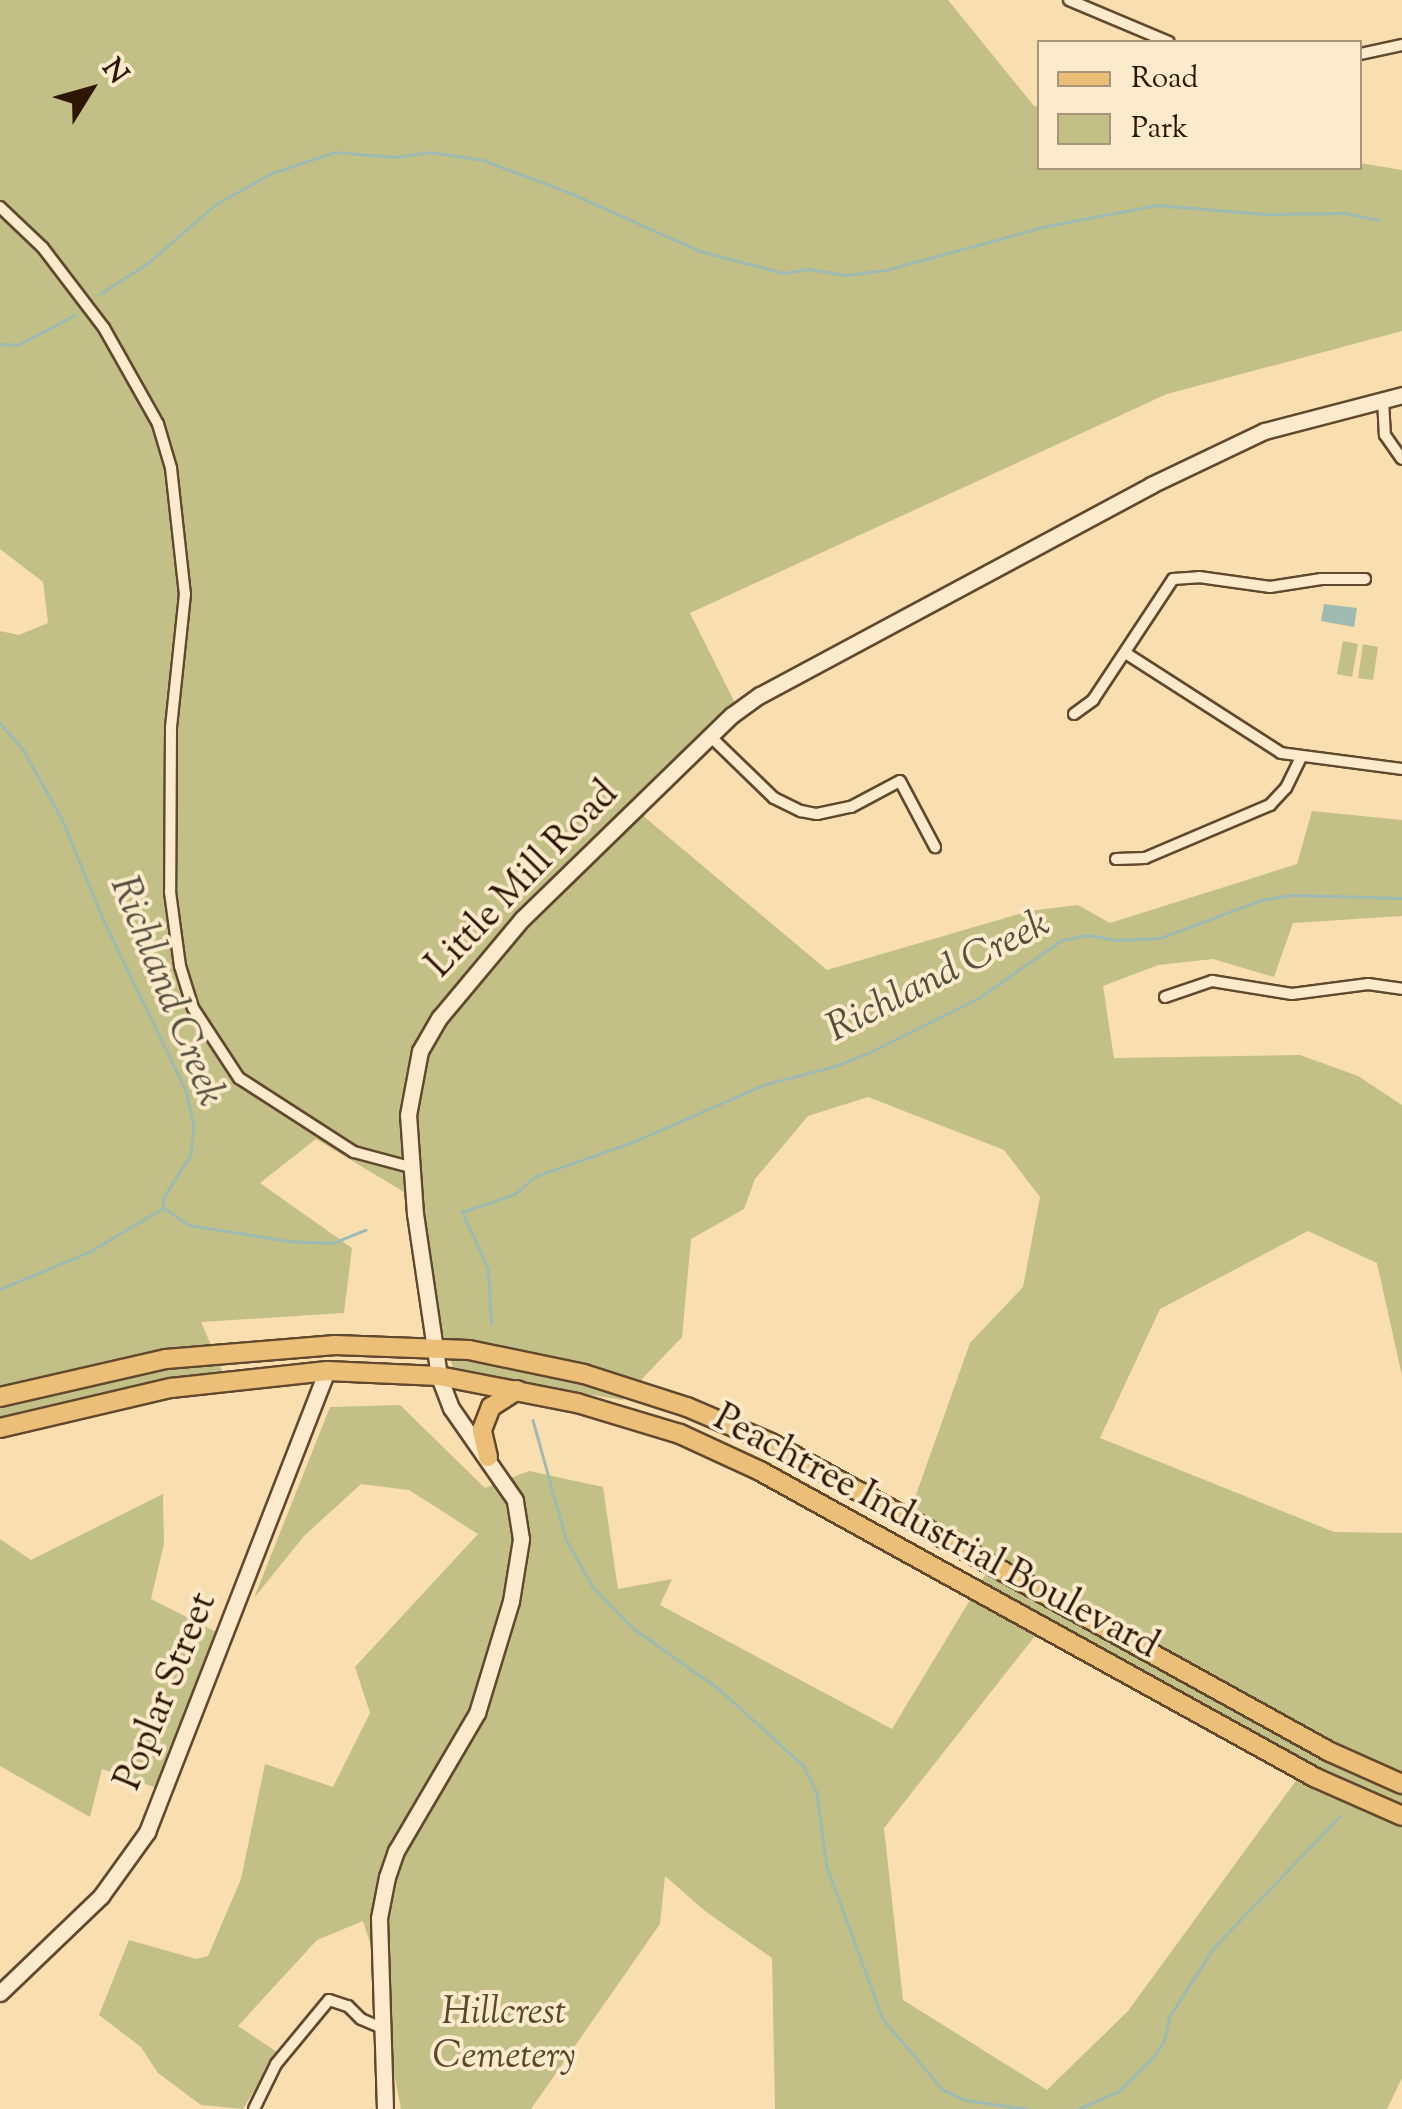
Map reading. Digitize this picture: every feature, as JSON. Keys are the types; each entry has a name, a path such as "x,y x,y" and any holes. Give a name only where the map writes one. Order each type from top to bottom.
{"main road":[{"name":"Peachtree Industrial Boulevard","path":"0,1397 166,1358 336,1345 469,1350 584,1374 688,1407 771,1443 1330,1752 1402,1784"},
{"name":"Peachtree Industrial Boulevard","path":"0,1428 172,1388 327,1372 439,1376 578,1403 680,1434 859,1522 1316,1778 1402,1816"},
{"path":"488,1457 482,1430 492,1408 517,1390"},
{"path":"980,1590 994,1566"}],"street":[{"path":"1069,0 1164,40"},
{"path":"1362,54 1402,45"},
{"path":"0,207 43,248 104,328 158,424 171,468 185,594 171,728 170,892 180,966 193,1008 239,1078 354,1152 410,1167"},
{"name":"Little Mill Road","path":"386,2109 379,1918 387,1877 396,1852 477,1713 516,1575 522,1539 515,1500 451,1408 439,1376 410,1167 408,1115 420,1052 440,1017 522,918 732,715 760,695 1151,485 1264,432 1402,395"},
{"path":"1383,398 1386,436 1402,459"},
{"path":"1074,714 1093,700 1127,654 1173,578 1199,576 1270,587 1321,579 1364,579"},
{"path":"1127,654 1281,753 1402,769"},
{"path":"712,738 774,798 802,812 817,814 851,807 900,780 934,847"},
{"path":"1116,859 1145,858 1270,805 1286,788 1301,757"},
{"path":"1165,997 1212,980 1292,994 1368,984 1402,989"},
{"name":"Poplar Street","path":"0,1993 101,1896 146,1832 226,1639 327,1372"},
{"path":"254,2109 276,2064 328,2000 348,2006 361,2019 382,2028"}],"green space":[{"name":"Hillcrest Cemetery","path":"0,0 948,0 1037,107 1037,170 1362,170 1362,163 1402,170 1402,331 1167,394 690,613 738,709 635,809 827,970 1029,911 1078,905 1110,923 1297,864 1312,811 1402,820 1402,916 1293,923 1274,977 1213,959 1158,965 1103,986 1114,1058 1300,1055 1358,1076 1402,1105 1402,1376 1377,1263 1308,1231 1160,1309 1100,1438 1334,1532 1402,1533 1402,2078 1387,2109 775,2109 772,1958 705,1911 665,1876 660,1924 531,2109 401,2109 395,2078 387,2088 387,1995 363,1921 317,1940 238,2026 277,2052 243,2109 201,2105 158,2073 141,2047 99,2015 129,1940 196,1959 208,1956 241,1879 265,1764 333,1787 370,1713 355,1667 478,1534 409,1490 361,1484 304,1536 254,1598 330,1407 400,1405 485,1488 529,1471 603,1487 618,1589 672,1579 660,1605 892,1729 993,1562 907,1520 970,1343 1023,1287 1040,1197 1004,1150 868,1097 808,1116 755,1179 744,1209 691,1239 682,1337 622,1400 454,1372 404,1192 316,1139 260,1183 352,1248 344,1313 201,1322 224,1375 0,1436 0,631 19,635 48,623 43,582 0,549","holes":["1046,1622 1303,1771 1128,2011 1047,2090 903,2000 884,1828"]},
{"path":"1343,641 1358,644 1352,677 1337,674"},
{"path":"1363,644 1378,647 1373,680 1358,678"},
{"path":"163,1494 164,1544 151,1599 218,1633 157,1788 102,1769 90,1817 0,1766 0,1539 31,1560"}],"water":[{"path":"1324,604 1357,608 1354,627 1321,621"}],"waterway":[{"path":"100,294 148,263 216,204 272,173 335,152 395,157 429,152 483,160 568,192 700,251 784,273 809,269 845,275 886,270 1047,226 1157,205 1264,214 1346,213 1379,220"},
{"path":"0,344 18,345 75,315"},
{"name":"Richland Creek","path":"0,723 24,751 62,819 104,921 186,1091 194,1127 191,1155 163,1199 164,1207"},
{"name":"Richland Creek","path":"491,1324 488,1269 462,1212 515,1194 536,1176 633,1142 766,1084 868,1053 977,999 1062,940 1088,935 1116,940 1160,938 1261,900 1294,895 1402,898"},
{"path":"0,1289 89,1252 163,1208"},
{"name":"Richland Creek","path":"166,1209 189,1225 288,1241 333,1243 365,1230"},
{"path":"533,1420 566,1539 593,1587 633,1628 719,1689 803,1765 817,1793 827,1867 883,2019 943,2090 965,2100 1029,2109"},
{"path":"1078,2109 1119,2091 1153,2057 1164,2041 1169,2017 1214,1947 1340,1816"}]}
